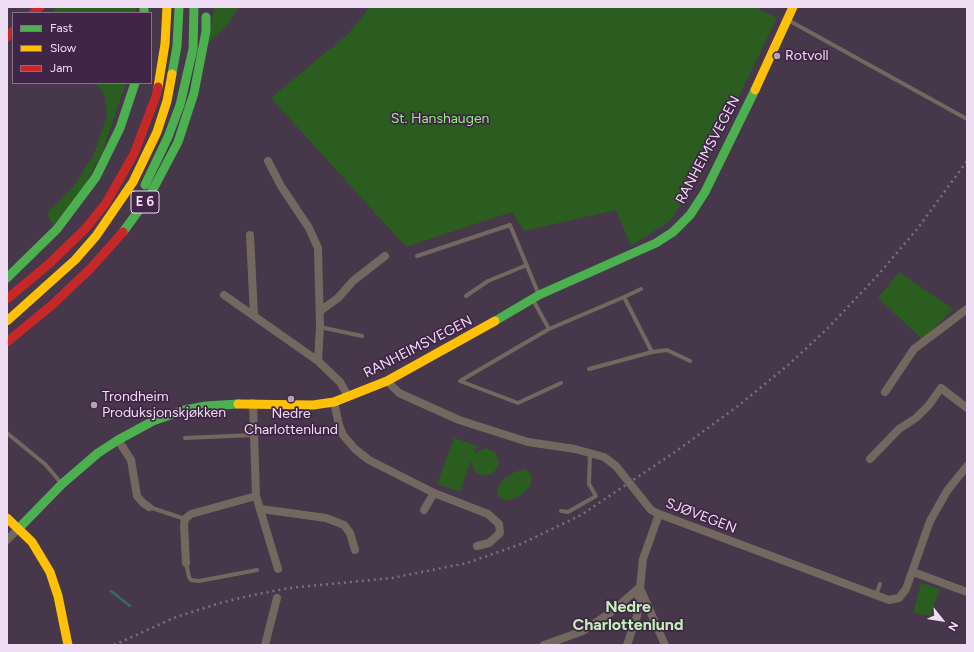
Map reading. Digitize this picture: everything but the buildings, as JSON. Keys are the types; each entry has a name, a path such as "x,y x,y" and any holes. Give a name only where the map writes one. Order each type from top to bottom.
{"main road":[{"name":"E 6","path":"7,299 50,263 86,228 106,203 123,176 134,154 156,96 165,44 167,7"},
{"name":"E 6","path":"75,260 96,236 133,182 157,132 172,76 177,46 179,7"},
{"name":"E 6","path":"193,50 192,36 194,7"},
{"name":"E 6","path":"7,321 75,260 114,229 143,190 174,124 193,50 199,38 208,7"},
{"name":"RANHEIMSVEGEN","path":"19,528 62,484 98,453 153,421 184,410 206,406 253,403 313,405 334,402 387,381 536,297 656,243 673,232 690,215 705,192 769,62 793,7"},
{"name":"E 6","path":"7,342 52,305 90,269 131,223 150,195 178,142 188,111 196,85 206,31 206,17"},
{"path":"7,278 57,229 96,177 120,128 134,84"},
{"path":"7,518 19,528 38,550 50,572 58,596 68,645"}],"street":[{"path":"268,161 281,186 309,228 315,241 318,257 320,311 318,361"},
{"path":"250,236 254,315"},
{"path":"320,311 338,298 353,281 385,256"},
{"path":"224,295 318,361 340,382 348,396"},
{"path":"885,392 914,349 967,309"},
{"name":"SJØVEGEN","path":"387,381 399,393 459,420 528,442 575,449 604,457 616,466 651,510 876,596 889,600 899,598 906,589 913,572"},
{"path":"870,459 898,429 916,418 929,405 941,388 967,408"},
{"path":"334,402 339,426 343,435 355,449 369,460 434,493 488,514 499,524 500,533 489,543 477,546"},
{"path":"253,403 256,496 278,569"},
{"path":"118,440 130,460 137,496 149,507"},
{"path":"967,466 947,491 930,521 913,572 967,592"},
{"path":"424,510 434,493"},
{"path":"186,563 183,531 185,519 191,514 256,496"},
{"path":"260,509 326,518 344,525 350,534 355,550"},
{"path":"627,645 637,616 643,559 659,514"},
{"path":"7,540 19,528"},
{"path":"544,645 583,631 610,613 640,587"},
{"path":"640,587 665,645"},
{"path":"265,645 277,598"}],"lane":[{"path":"788,20 967,119"},
{"path":"417,256 510,225 526,265 548,330"},
{"name":"RANHEIMSVEGEN","path":"466,296 488,281 526,265"},
{"path":"561,383 518,403 460,381 548,330 641,289"},
{"path":"624,297 652,352"},
{"path":"320,327 362,336"},
{"path":"589,369 652,352 667,350 690,361"},
{"path":"7,433 46,465 62,484"},
{"path":"185,438 253,435"},
{"path":"561,511 568,512 596,496 589,484 590,453"},
{"path":"149,507 185,519"},
{"path":"186,563 191,580 199,582 257,570"},
{"path":"876,596 880,584"}],"green space":[{"path":"57,7 136,7 136,12 51,12"},
{"path":"214,7 239,7 226,27 209,42"},
{"name":"St. Hanshaugen","path":"370,7 755,7 777,18 710,156 670,221 631,246 616,210 524,231 512,212 406,247 271,98 348,34"},
{"path":"94,84 126,84 102,153 86,183 53,226 47,213 73,187 94,154 107,115 104,94 98,86"},
{"path":"899,272 953,309 923,340 878,298"},
{"path":"454,438 477,446 474,454 485,448 493,451 496,454 499,463 498,467 492,474 483,476 475,472 471,461 460,492 437,484"},
{"path":"524,469 529,472 532,477 530,486 523,494 513,499 506,501 500,498 497,493 499,485 505,478"},
{"path":"921,583 940,589 930,616 913,613"}],"waterway":[{"path":"111,591 130,606"}],"railway":[{"path":"114,645 176,617 220,603 253,595 289,588 392,578 467,563 521,544 581,515 675,452 738,406 787,366 827,329 878,275 918,228 967,161"}],"traffic: fast":[{"path":"144,7 144,12"},
{"path":"172,74 177,46 179,7"},
{"path":"145,185 168,137 180,105 193,49 194,7"},
{"path":"123,232 150,195 178,142 194,93 206,31 206,17"},
{"path":"7,278 57,229 96,177 120,128 135,84"},
{"path":"495,321 539,295 656,243 673,232 690,215 705,192 755,90"},
{"path":"19,528 62,484 98,453 118,440 153,421 184,410 206,406 238,404"}],"traffic: slow":[{"path":"158,87 165,44 167,7"},
{"path":"755,90 793,7"},
{"path":"7,321 75,260 96,236 133,182 157,132 167,101 172,74"},
{"path":"238,404 313,405 334,402 387,381 495,321"},
{"path":"7,518 32,542 50,572 58,596 68,645"}],"traffic: jam":[{"path":"34,12 40,7"},
{"path":"7,37 12,32"},
{"path":"7,299 50,263 86,228 106,203 134,154 158,87"},
{"path":"7,342 52,305 90,269 123,232"}],"place":[{"name":"Rotvoll","path":"777,56"},
{"name":"Nedre Charlottenlund","path":"291,399"},
{"name":"Trondheim Produksjonskjøkken","path":"94,405"}],"district":[{"name":"Nedre Charlottenlund","path":"628,616"}]}
